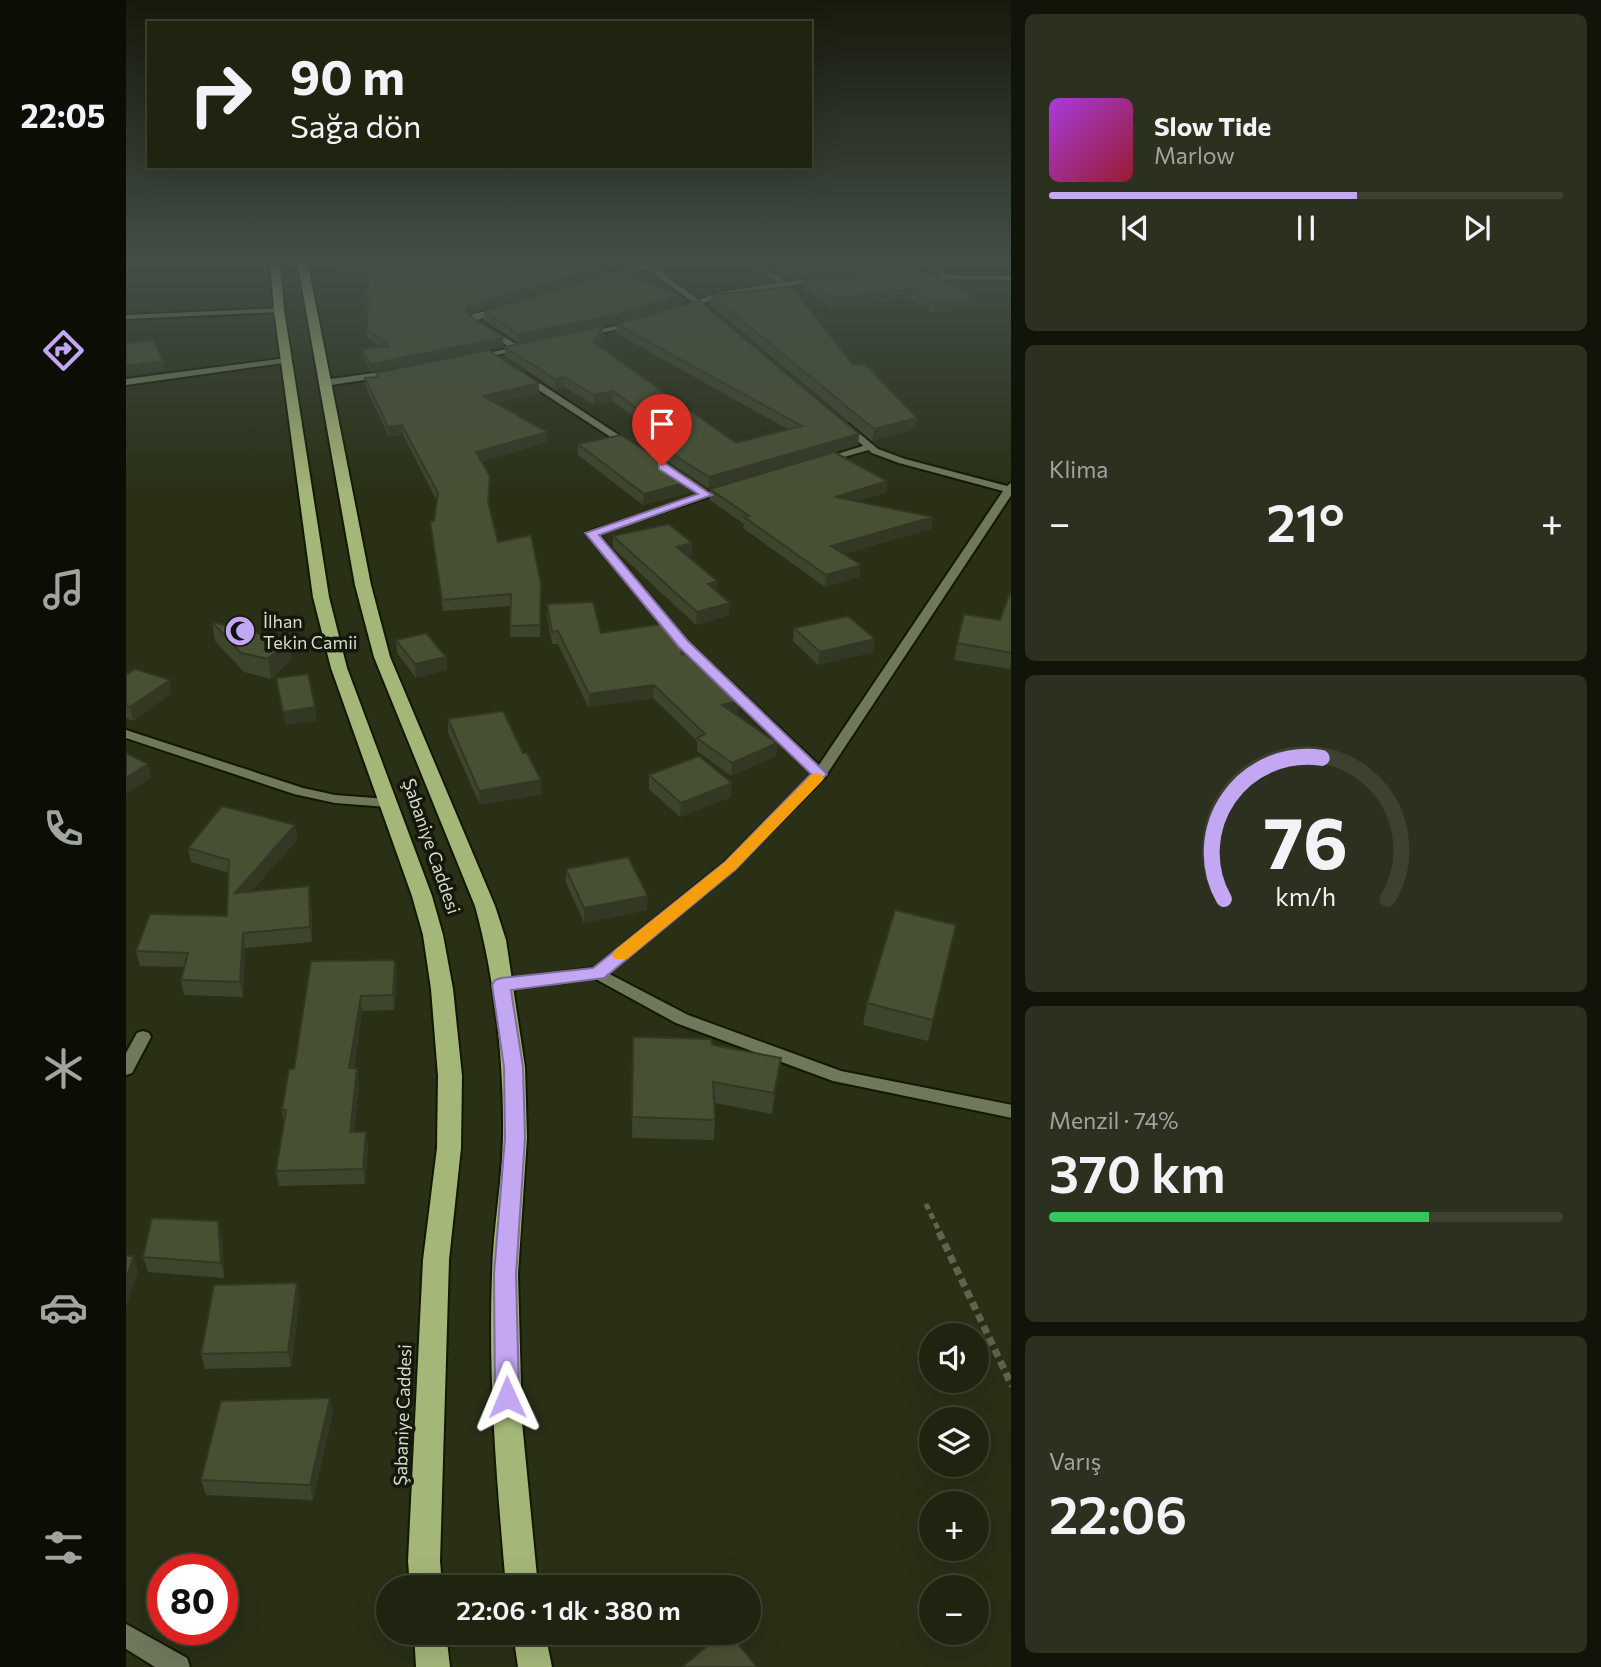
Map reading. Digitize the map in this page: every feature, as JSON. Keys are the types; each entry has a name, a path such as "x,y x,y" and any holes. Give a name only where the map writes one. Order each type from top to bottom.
{"highway":[{"name":"Şabaniye Caddesi","path":"291,338 287,360 321,597 339,668 422,896 442,989 450,1076 449,1149 436,1259 425,1575"},
{"path":"302,338 324,383 363,585 382,657 485,906 495,940 513,1067 515,1138 505,1274 507,1422 521,1575"},
{"path":"431,1645 433,1667"},
{"path":"531,1645 535,1667"}],"street":[{"path":"500,338 518,349"},
{"path":"466,360 530,346"},
{"path":"492,355 501,361"},
{"path":"126,382 287,360"},
{"path":"510,367 640,452"},
{"path":"324,383 403,372"},
{"path":"501,985 598,973 730,865 820,774 1010,487 902,461 869,447 839,422"},
{"path":"807,465 869,447"},
{"path":"744,484 591,533 684,644 820,774"},
{"path":"696,488 707,495"},
{"path":"126,734 299,791 335,799 387,803"},
{"path":"598,973 682,1019 839,1077 1011,1112"},
{"path":"126,1069 143,1037"},
{"path":"126,1636 178,1667"}],"path":[{"path":"926,1205 1011,1386"}],"building":[{"path":"378,338 503,338 370,364 362,349 389,346"},
{"path":"548,338 596,338 593,342 736,443 802,426 641,338 743,338 859,434 709,477 638,432 662,427 613,391 594,395 564,377 555,379 505,347"},
{"path":"763,338 832,338 853,365 865,364 917,418 874,429"},
{"path":"154,340 163,361 126,366 126,343"},
{"path":"488,350 539,383 483,396 547,432 476,452 490,476 488,502 498,542 531,535 541,584 540,625 510,626 511,594 442,600 430,521 434,521 438,493 402,425 388,427 365,378 378,377 376,373"},
{"path":"621,435 692,481 644,494 578,444"},
{"path":"834,452 887,481 836,497 933,517 831,546 861,565 826,575 744,517 749,516 710,489"},
{"path":"669,524 692,543 677,547 717,581 708,584 730,603 697,612 613,536"},
{"path":"1011,590 1011,653 957,643 964,614 1000,620"},
{"path":"593,602 601,633 669,623 676,632 682,654 738,701 722,705 777,743 732,763 697,738 705,734 654,685 589,694 558,631 552,632 547,604"},
{"path":"848,616 875,639 820,652 794,628"},
{"path":"212,622 289,641 268,659 241,653"},
{"path":"426,633 446,657 415,664 396,640"},
{"path":"135,669 170,680 130,707 126,706 126,675"},
{"path":"308,674 315,707 283,712 276,678"},
{"path":"503,711 523,753 527,753 541,780 479,791 448,719"},
{"path":"126,753 148,764 126,778"},
{"path":"699,756 732,783 681,803 649,775"},
{"path":"222,806 295,825 235,893 309,886 310,927 243,933 240,982 181,980 188,953 136,951 150,914 227,916 229,860 188,848"},
{"path":"628,857 648,896 584,908 566,869"},
{"path":"895,910 956,925 933,1020 867,1003"},
{"path":"395,960 393,995 361,996 349,1068 357,1068 350,1132 366,1132 363,1169 276,1171 286,1110 282,1110 289,1069 294,1069 311,961"},
{"path":"633,1037 711,1039 712,1045 781,1058 774,1093 713,1082 715,1120 632,1117"},
{"path":"152,1218 218,1221 221,1263 143,1257"},
{"path":"126,1256 134,1256 126,1279"},
{"path":"297,1283 288,1352 201,1354 214,1285"},
{"path":"330,1398 310,1485 201,1480 221,1401"},
{"path":"709,1645 739,1645 757,1667 682,1667"}],"slow traffic":[{"path":"621,955 730,865 816,778"}],"place":[{"name":"İlhan Tekin Camii","path":"240,631"}],"route":[{"path":"507,1397 505,1274 515,1138 513,1067 501,985 598,973 730,865 820,774 684,644 591,533 707,495 662,466"}]}
